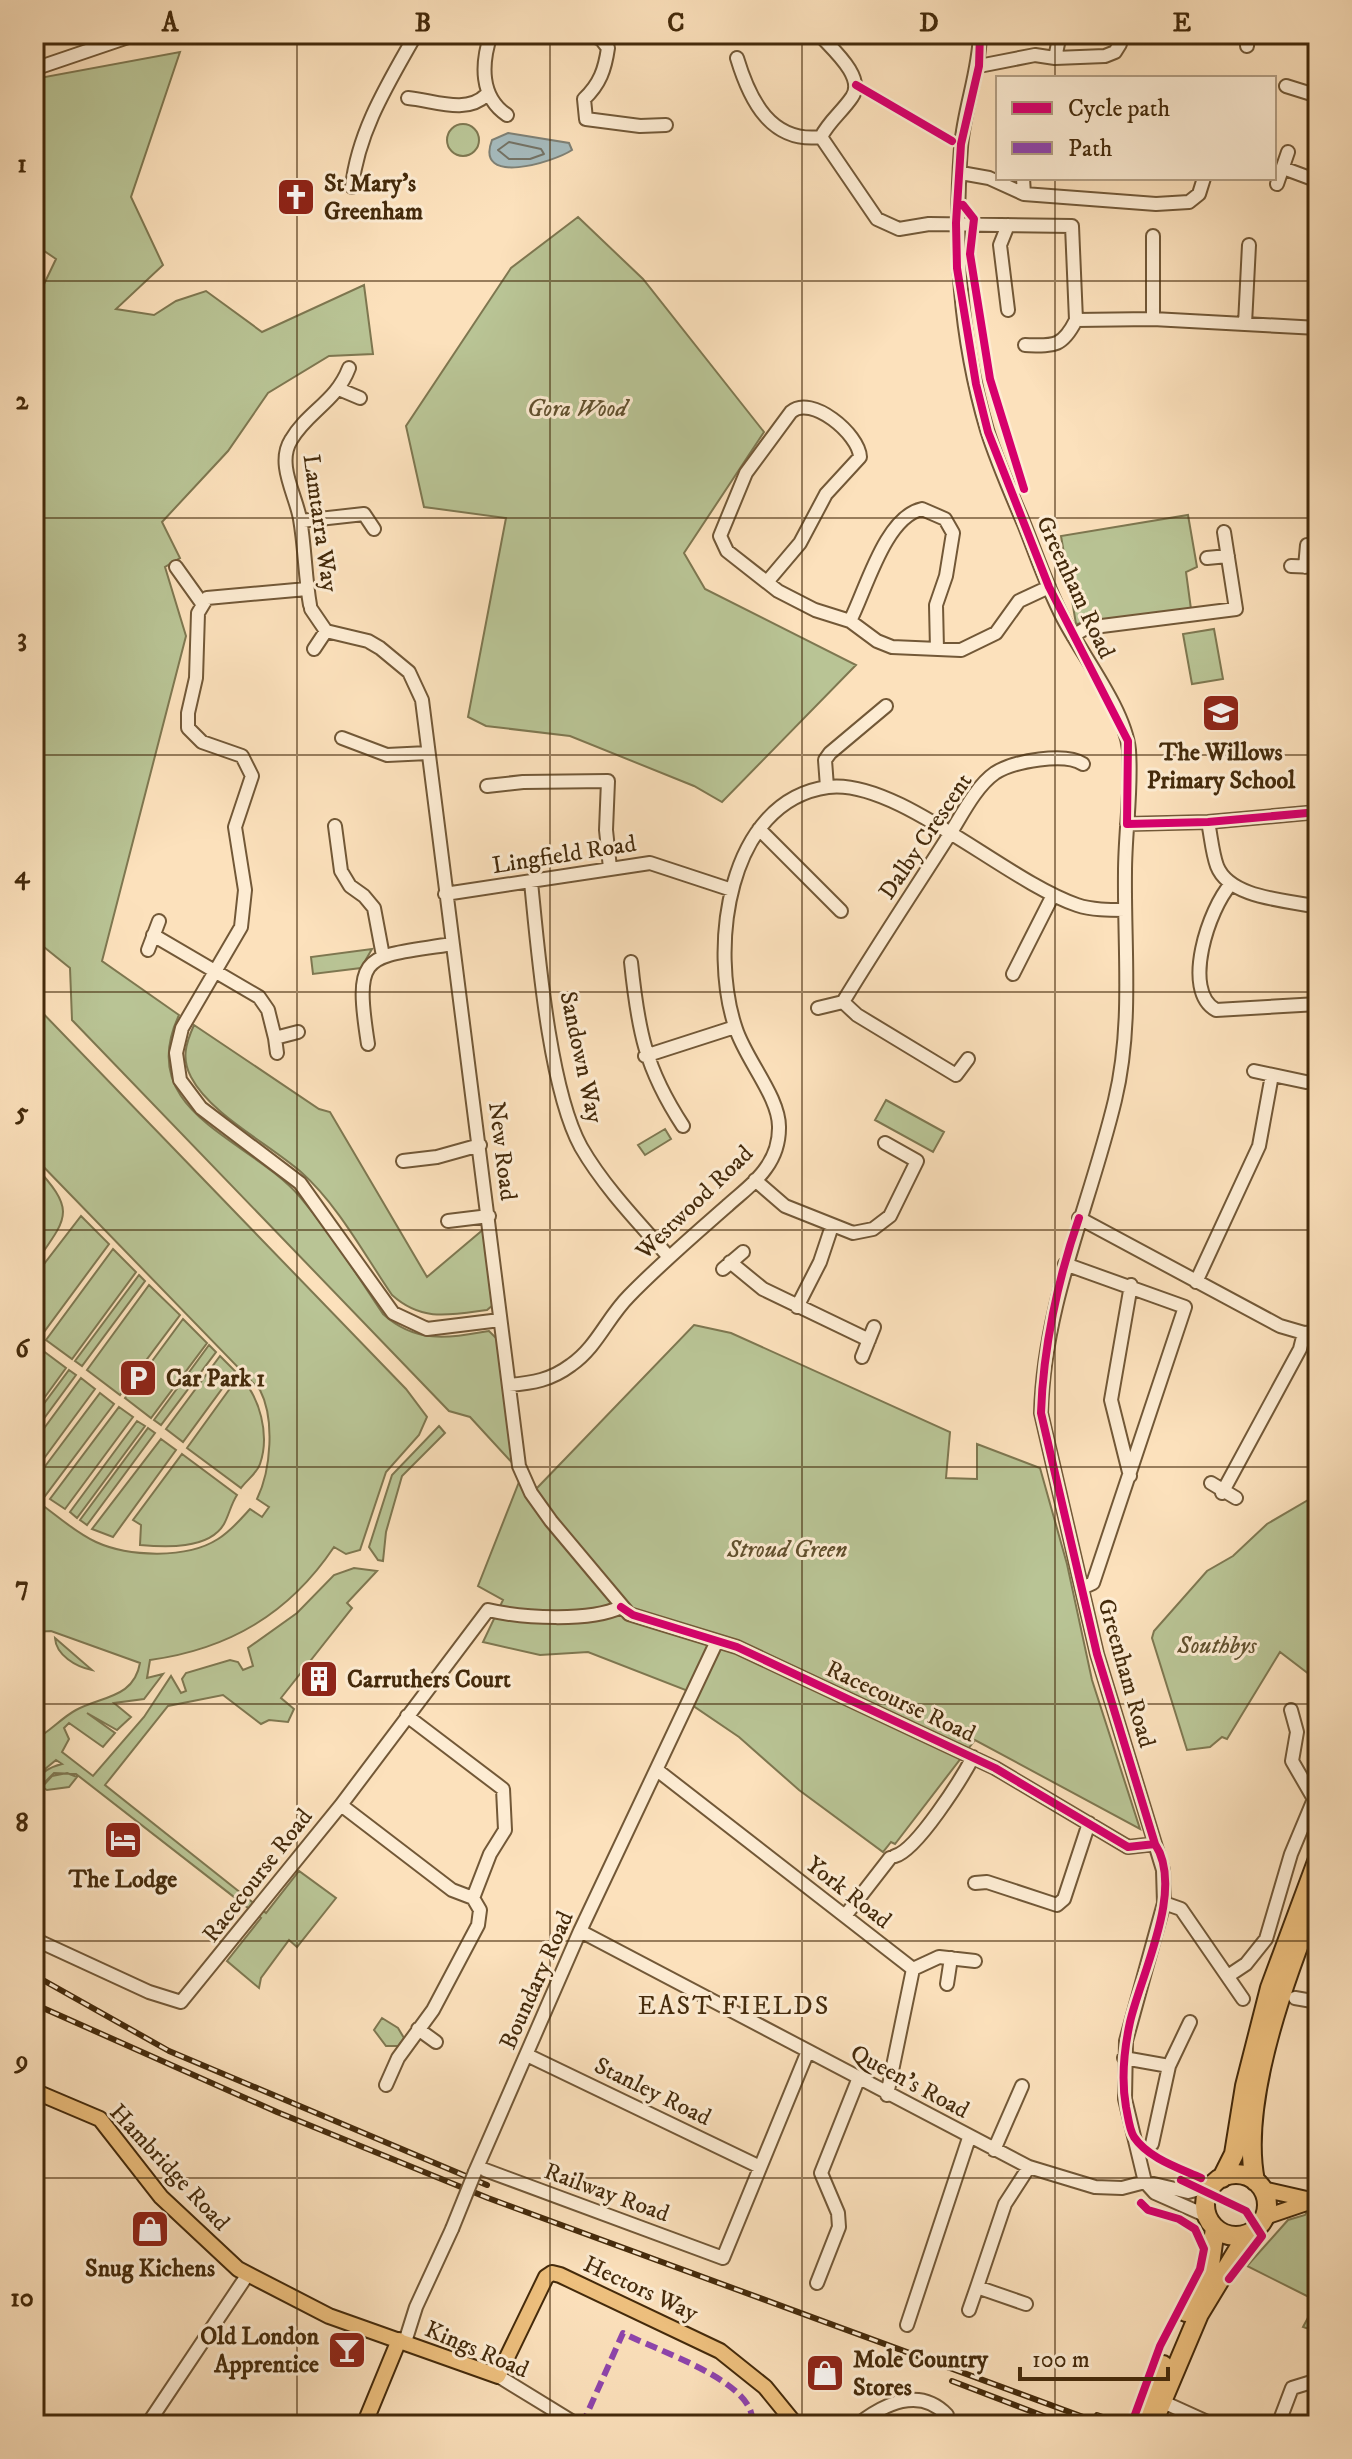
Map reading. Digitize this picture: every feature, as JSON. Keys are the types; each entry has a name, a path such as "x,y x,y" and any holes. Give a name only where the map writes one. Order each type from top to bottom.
{"highway":[{"path":"1145,2424 1179,2325 1207,2274 1211,2222 1205,2204 1234,2154 1245,2086 1270,1988 1318,1859"},
{"path":"1145,2424 1161,2401 1199,2314 1247,2235 1265,2217 1267,2203 1259,2185 1250,2145 1261,2081 1290,1969 1318,1896"},
{"path":"1217,2182 1236,2174 1259,2185"},
{"path":"1211,2222 1230,2236 1247,2235"}],"main road":[{"name":"Hambridge Road","path":"34,2091 100,2119 161,2197 223,2256 248,2274 318,2311 402,2341"},
{"path":"1259,2185 1315,2199"},
{"path":"1265,2217 1315,2199"},
{"name":"Hectors Way","path":"498,2376 546,2277 552,2273 585,2284 720,2351 765,2387 796,2425"},
{"name":"Kings Road","path":"402,2341 498,2376"},
{"name":"Boundary Road","path":"364,2425 402,2341"}],"street":[{"path":"34,69 137,34"},
{"path":"152,34 232,34"},
{"path":"352,187 354,168 372,115 416,34"},
{"path":"491,34 484,61 486,95 494,106 507,115"},
{"path":"587,34 601,39 608,48 605,68 595,89 584,99 586,119 640,126 666,125"},
{"path":"819,34 850,71 856,85 854,95 827,124 821,137"},
{"name":"Greenham Road","path":"980,34 979,66 961,144 956,223 957,268 979,396 988,432 1049,587 1128,741 1127,1006 1122,1066 1109,1125 1065,1264 1042,1388 1041,1413 1103,1677 1163,1870 1164,1903 1132,2014 1124,2058 1125,2099 1145,2182"},
{"path":"1055,58 1060,34"},
{"path":"979,66 1035,55 1055,58 1105,56 1115,52 1120,44 1119,34"},
{"path":"737,58 765,119 786,135 821,137"},
{"path":"1286,86 1318,96"},
{"path":"408,98 456,106 480,101 486,95"},
{"path":"821,137 877,219 888,226 899,229 956,223 1072,226 1076,320 1068,335 1053,346 1025,345"},
{"path":"1277,184 1288,152"},
{"path":"1283,168 1318,181"},
{"path":"961,173 989,178 1024,194 1179,204 1199,194 1203,180"},
{"path":"1023,180 1024,194"},
{"path":"1008,225 1000,245 1008,310"},
{"path":"1153,236 1153,319"},
{"path":"1245,324 1249,245"},
{"path":"1076,320 1153,319 1318,328"},
{"name":"Lamtarra Way","path":"326,631 311,607 307,589 301,521 287,469 288,446 305,423 341,390 349,368"},
{"path":"341,390 360,398"},
{"path":"767,582 800,543 826,494 858,463 859,446 846,431 809,406 795,408 746,473 720,536 727,551 767,582 797,602 850,621 877,641 892,647 961,650 996,633 1019,601 1049,587"},
{"path":"301,521 364,514 372,502"},
{"path":"850,621 882,549 906,516 922,509 945,519 953,533 946,576 936,605 937,649"},
{"path":"364,514 374,529"},
{"path":"1073,636 1086,628 1236,609 1224,532"},
{"path":"1291,566 1312,567 1307,545"},
{"path":"1207,558 1228,556"},
{"path":"176,567 201,602 197,626 196,678 186,722 194,737 202,742 242,756 252,776 235,827 245,890 241,927 177,1042 180,1080 192,1099 300,1183 393,1313 427,1329 500,1320"},
{"path":"201,602 211,597 307,589"},
{"path":"314,649 326,631"},
{"name":"New Road","path":"326,631 368,641 409,672 422,700 519,1466 531,1493 621,1607"},
{"path":"827,787 825,760 844,739 886,706"},
{"path":"874,716 882,727"},
{"path":"342,738 387,755 428,753"},
{"name":"Dalby Crescent","path":"843,1002 950,835 994,773 1018,763 1042,759 1077,760 1083,764"},
{"path":"487,786 612,780 606,830 610,868"},
{"name":"Westwood Road","path":"509,1385 541,1382 574,1363 594,1343 625,1299 755,1180 776,1149 779,1117 735,1027 726,984 724,941 732,890 743,856 759,829 785,804 827,787 878,793 1053,895 1090,908 1125,910"},
{"path":"1127,824 1208,822 1318,812"},
{"path":"1208,822 1217,865 1231,884 1244,891 1318,907"},
{"path":"335,826 341,871 350,886 374,908 383,956"},
{"path":"759,829 841,911"},
{"name":"Lingfield Road","path":"445,894 610,868 662,864 732,890"},
{"name":"Sandown Way","path":"531,882 549,1021 572,1126 595,1169 669,1257"},
{"path":"1231,884 1215,905 1205,945 1197,983 1203,1002 1216,1010 1318,1004"},
{"path":"1013,974 1053,895"},
{"path":"148,950 159,921"},
{"path":"153,935 216,970 264,1002 277,1053"},
{"path":"368,1044 361,987 368,969 383,956 452,944"},
{"path":"631,962 645,1056 652,1076 683,1126"},
{"path":"818,1008 843,1002 857,1015 956,1075 968,1059"},
{"path":"645,1056 735,1027"},
{"path":"275,1038 298,1032"},
{"path":"1254,1071 1306,1082"},
{"path":"1196,1282 1259,1146 1272,1075"},
{"path":"755,1180 785,1206 853,1233 868,1231 890,1216 917,1161 885,1143"},
{"path":"403,1161 437,1157 480,1145"},
{"path":"448,1221 489,1216"},
{"path":"1079,1218 1280,1326 1304,1333 1318,1332"},
{"path":"797,1307 820,1262 832,1226"},
{"path":"743,1252 726,1266 797,1307 869,1340"},
{"path":"1065,1264 1131,1285 1185,1307 1093,1583 1082,1588"},
{"path":"1130,1476 1111,1400 1131,1285"},
{"path":"862,1357 874,1327"},
{"path":"1223,1492 1300,1349 1304,1333"},
{"path":"1211,1483 1236,1498"},
{"name":"Racecourse Road","path":"34,1939 149,1992 181,2002 341,1805 488,1610 506,1614 593,1615 621,1607 633,1615 737,1647 973,1757 1128,1847 1155,1844"},
{"name":"Boundary Road","path":"402,2341 580,1931 717,1641"},
{"path":"1228,1976 1246,1964 1266,1939 1291,1854 1314,1799 1315,1790 1293,1766 1292,1752 1297,1732 1291,1710"},
{"path":"407,1716 503,1789 505,1830 490,1854 473,1898"},
{"path":"845,1916 892,1857 903,1854 973,1757"},
{"name":"York Road","path":"657,1770 913,1969"},
{"path":"341,1805 452,1890 473,1898 480,1910 478,1925 433,2010 418,2029 386,2085"},
{"path":"975,1883 990,1883 1057,1905 1067,1890 1089,1823"},
{"path":"1164,1903 1181,1909 1243,1999"},
{"name":"Queen's Road","path":"580,1931 858,2080 1029,2167 1095,2187 1122,2188 1145,2182"},
{"path":"887,2095 913,1969 939,1957 975,1961"},
{"path":"947,1984 951,1958"},
{"path":"1295,1998 1318,2002"},
{"path":"1152,2144 1169,2066 1190,2022"},
{"path":"418,2029 436,2042"},
{"path":"760,2167 808,2051"},
{"name":"Stanley Road","path":"527,2055 760,2167"},
{"path":"1124,2058 1169,2066"},
{"path":"817,2283 839,2227 838,2213 821,2173 858,2080"},
{"path":"994,2150 1022,2086"},
{"path":"907,2325 969,2138"},
{"name":"Railway Road","path":"476,2170 723,2258 760,2167"},
{"path":"969,2310 1005,2204 1029,2167"},
{"path":"1145,2182 1180,2192 1217,2182"},
{"path":"1145,2182 1155,2193 1211,2222"},
{"path":"147,2425 248,2274"},
{"path":"977,2287 1026,2304"},
{"name":"Kings Road","path":"498,2376 578,2425"},
{"path":"1278,2425 1292,2388 1318,2380"},
{"path":"857,2425 885,2405 903,2400 937,2405 947,2415"},
{"path":"1161,2401 1214,2425"}],"green space":[{"path":"180,52 131,197 163,265 116,309 154,315 176,301 206,291 262,332 364,285 373,354 329,356 268,393 228,451 162,522 180,558 165,567 186,636 102,961 179,1015 169,1049 171,1076 184,1100 204,1121 279,1177 301,1198 383,1314 395,1324 420,1334 446,1337 489,1331 497,1339 516,1467 470,1417 449,1411 72,1020 70,968 34,939 34,305 56,259 34,244 34,79"},
{"path":"463,124 474,129 479,140 474,151 463,156 452,151 447,140 452,129"},
{"name":"Gora Wood","path":"578,217 643,279 764,432 684,553 705,589 856,665 722,802 694,786 570,736 486,726 468,717 506,518 424,507 406,426 511,268"},
{"path":"1188,515 1197,567 1186,572 1191,609 1076,624 1061,536"},
{"path":"1214,629 1223,679 1192,684 1183,634"},
{"path":"372,949 361,968 313,974 311,957"},
{"path":"34,1004 406,1389 427,1417 419,1435 386,1472 360,1550 346,1554 334,1547 316,1571 277,1609 231,1637 179,1655 150,1660 147,1678 163,1674 144,1699 114,1703 131,1717 117,1730 87,1713 115,1733 103,1747 69,1723 64,1728 69,1739 62,1752 93,1776 144,1717 171,1676 181,1693 186,1691 182,1679 186,1673 230,1660 238,1662 243,1670 253,1666 248,1648 297,1613 334,1575 354,1568 377,1571 347,1603 352,1608 281,1698 294,1709 288,1722 269,1720 261,1724 223,1695 168,1706 105,1785 266,1913 299,1871 336,1898 297,1947 289,1940 261,1978 259,1988 227,1961 261,1918 76,1774 54,1773 34,1793 36,1782 42,1774 62,1764 56,1760 34,1778 34,1740 76,1710 124,1690 137,1674 140,1663 51,1631 34,1632 34,1499 80,1533 109,1547 158,1554 190,1550 223,1536 250,1509 262,1517 269,1507 257,1499 268,1459 269,1430 260,1390 34,1157"},
{"path":"194,1025 319,1109 330,1112 427,1277 485,1228 493,1305 487,1310 461,1314 425,1313 403,1304 392,1295 339,1215 314,1185 288,1161 226,1116 200,1091 191,1077 185,1057"},
{"path":"886,1100 944,1132 933,1152 875,1120"},
{"path":"665,1129 671,1139 645,1155 638,1145"},
{"path":"34,1165 57,1194 63,1214 54,1235 34,1265"},
{"path":"81,1216 109,1244 41,1336 34,1331 34,1277"},
{"path":"113,1249 136,1272 72,1359 46,1340"},
{"path":"139,1275 145,1281 82,1366 75,1361"},
{"path":"149,1285 180,1315 120,1395 87,1370"},
{"path":"183,1319 207,1343 151,1418 125,1398"},
{"name":"Stroud Green","path":"694,1325 731,1333 950,1432 946,1478 977,1479 977,1444 1040,1468 1067,1564 1092,1680 1140,1829 975,1740 895,1844 891,1842 883,1852 799,1790 739,1737 692,1705 696,1694 588,1652 540,1655 483,1642 503,1600 478,1586 519,1482 537,1488"},
{"path":"209,1345 216,1352 161,1425 154,1420"},
{"path":"42,1350 66,1368 34,1412 34,1357"},
{"path":"220,1356 235,1371 183,1442 166,1429"},
{"path":"69,1370 76,1375 34,1432 34,1417"},
{"path":"239,1376 258,1405 264,1441 259,1467 241,1488 187,1448"},
{"path":"81,1378 95,1389 34,1472 34,1442"},
{"path":"100,1393 114,1404 45,1496 34,1488 34,1481"},
{"path":"119,1407 133,1417 65,1509 50,1499"},
{"path":"137,1421 145,1426 77,1518 70,1512"},
{"path":"439,1426 445,1433 402,1476 386,1532 383,1561 378,1560 369,1547 392,1475"},
{"path":"148,1428 155,1433 87,1525 80,1520"},
{"path":"161,1439 176,1450 113,1537 92,1529"},
{"path":"182,1454 237,1495 226,1521 208,1539 197,1543 140,1545 141,1525 133,1520"},
{"name":"Southbys","path":"1318,1488 1318,1681 1280,1652 1227,1739 1222,1737 1210,1747 1187,1750 1152,1638 1154,1631 1207,1571 1233,1556 1267,1524 1308,1500"},
{"path":"55,1638 92,1670 68,1659 59,1650"},
{"path":"67,1773 77,1777 69,1787 47,1790 42,1787 52,1776"},
{"path":"382,2018 398,2028 404,2038 398,2046 386,2046 374,2030"},
{"path":"1318,2207 1318,2332 1303,2327 1317,2301 1247,2266 1288,2220 1305,2215 1309,2208"}],"water":[{"path":"508,133 569,143 572,150 534,165 505,167 494,163 490,154 492,140"}],"railway":[{"path":"34,1975 169,2051 487,2185"},
{"path":"34,2004 277,2112 488,2198 1105,2425"},
{"path":"952,2381 1067,2425"},
{"path":"1097,2415 1126,2425"}],"marked path":[{"path":"582,2425 623,2333 723,2381 740,2395 750,2409 752,2425"}],"cycle path":[{"path":"980,34 979,66 961,144 956,223 957,268 976,384 988,432 1049,587 1128,741 1127,824 1208,822 1318,812"},
{"path":"856,85 952,141"},
{"path":"963,205 974,219 970,254 990,379 1024,489"},
{"path":"1079,1218 1053,1314 1041,1413 1097,1654 1163,1863 1165,1884 1158,1932 1128,2033 1124,2096 1131,2130 1140,2144 1164,2162 1201,2178"},
{"path":"621,1607 633,1615 737,1647 995,1768 1128,1847 1155,1844"},
{"path":"1181,2180 1246,2211 1262,2236 1229,2279"},
{"path":"1133,2420 1160,2346 1200,2269 1204,2249 1195,2229 1179,2219 1148,2210 1141,2203"}],"place":[{"name":"St Mary's Greenham","path":"296,197"},
{"name":"The Willows Primary School","path":"1221,713"},
{"name":"Car Park 1","path":"138,1378"},
{"name":"Carruthers Court","path":"319,1679"},
{"name":"The Lodge","path":"123,1840"},
{"name":"Snug Kichens","path":"150,2229"},
{"name":"Old London Apprentice","path":"347,2350"},
{"name":"Mole Country Stores","path":"825,2373"}],"district":[{"name":"EAST FIELDS","path":"734,2005"}]}
